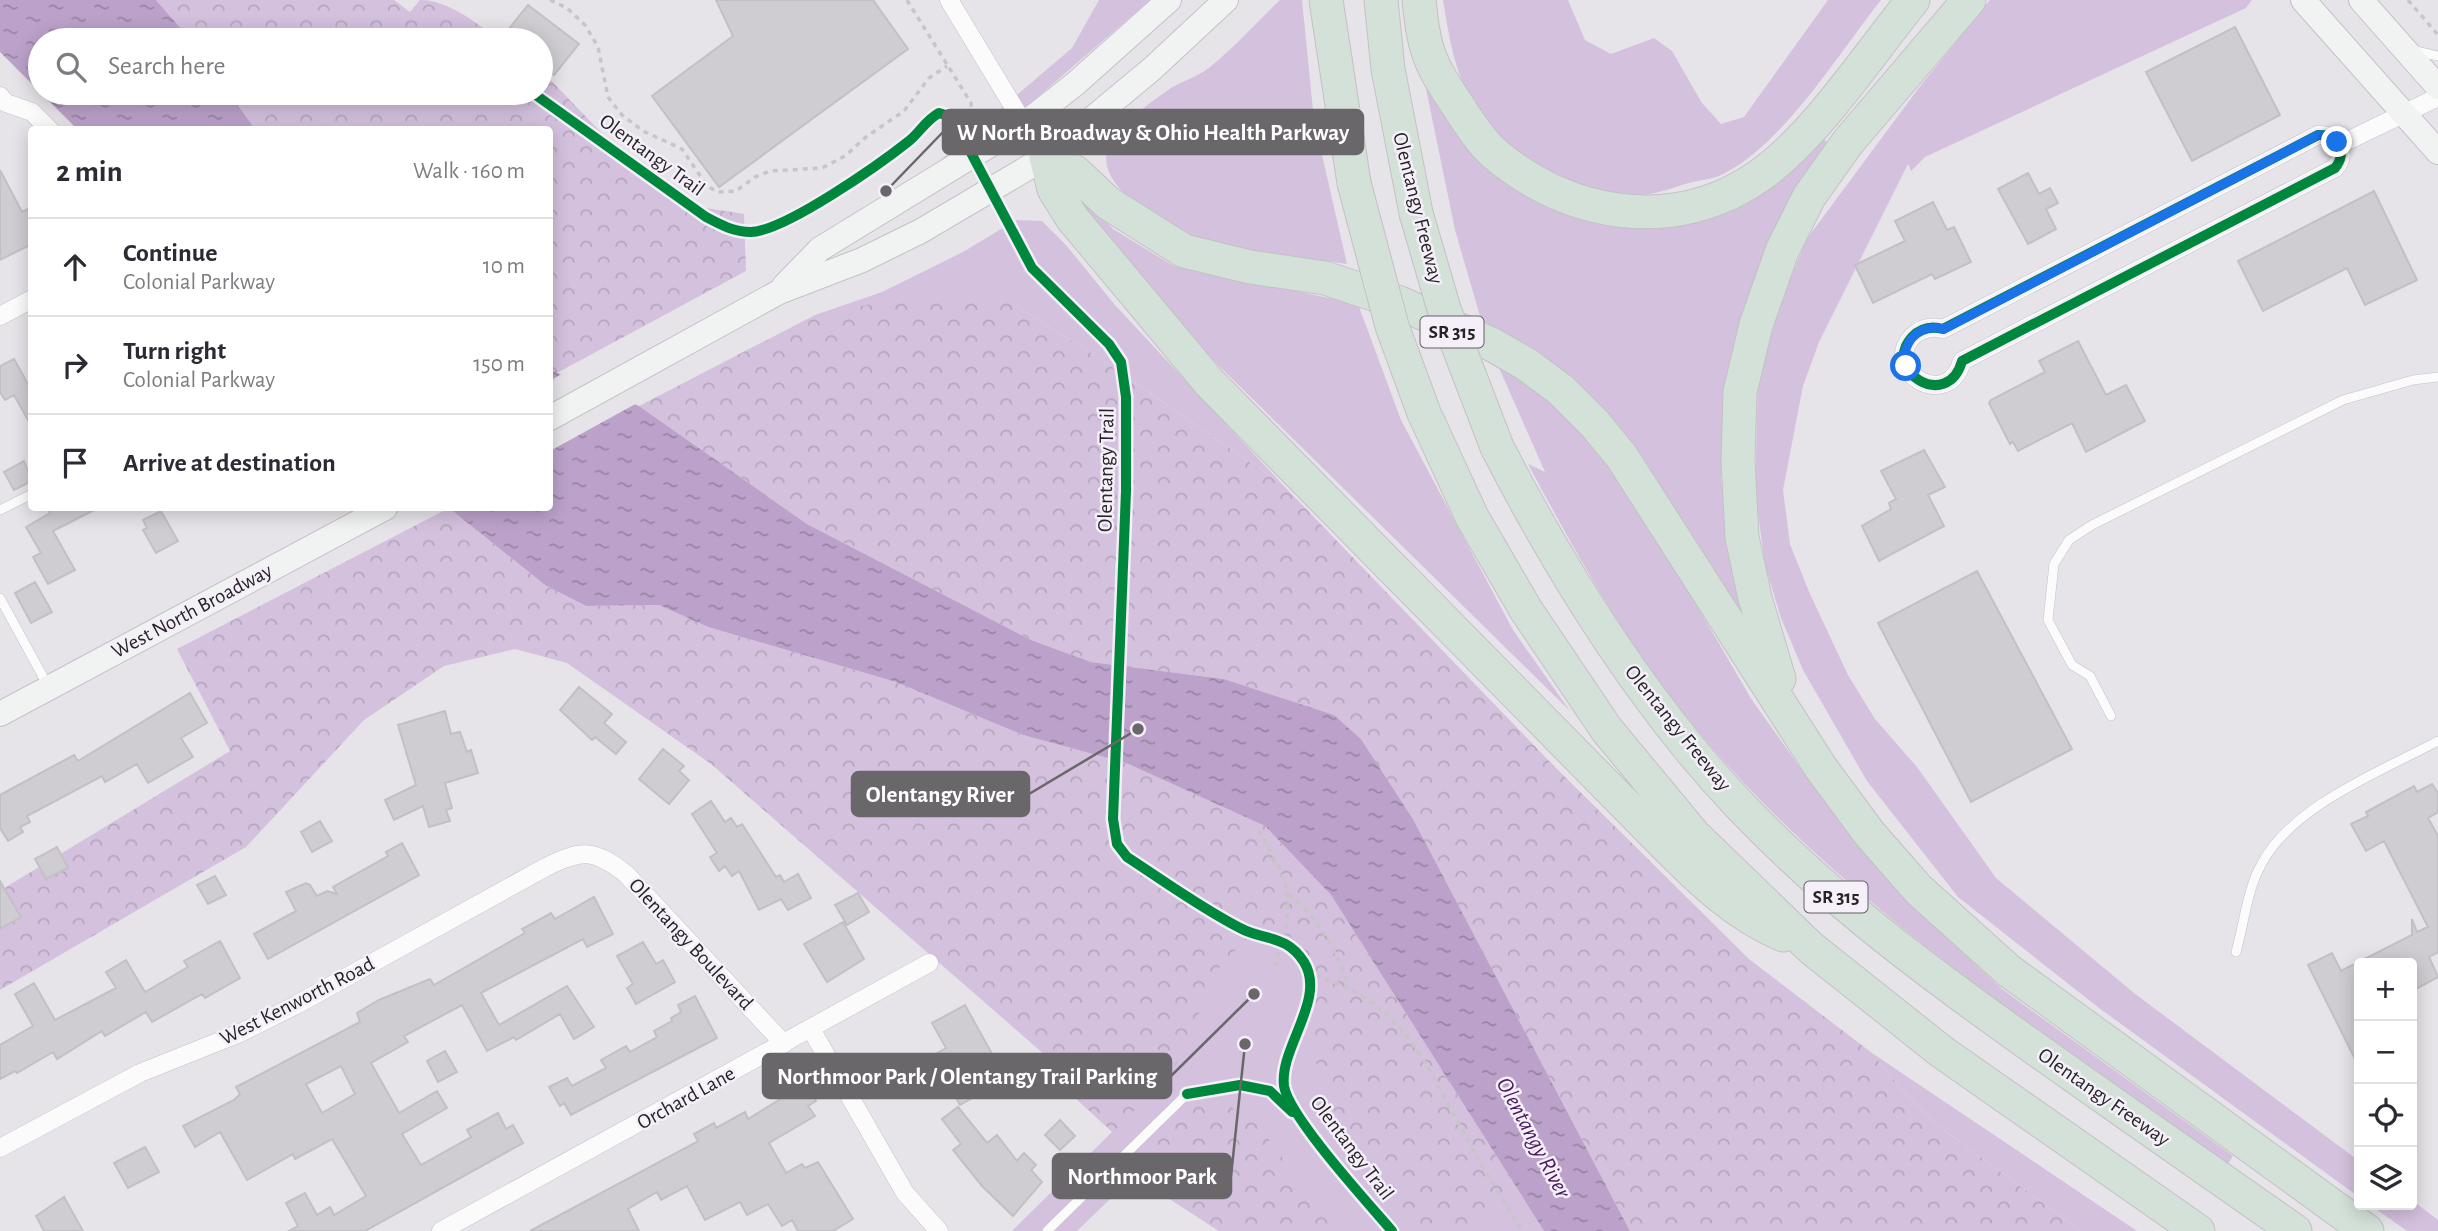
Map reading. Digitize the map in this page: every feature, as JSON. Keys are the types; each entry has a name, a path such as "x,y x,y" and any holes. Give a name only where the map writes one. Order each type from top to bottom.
{"highway":[{"name":"SR 315","path":"1326,0 1353,183 1392,326 1424,413 1472,517 1519,599 1607,730 1694,835 1811,947 1942,1052 2198,1231"},
{"name":"Olentangy Freeway","path":"1381,0 1388,69 1416,213 1444,309 1497,447 1552,549 1650,697 1691,750 1791,856 1847,907 1944,985 2295,1231"},
{"path":"1419,0 1430,57 1441,80 1493,153 1539,186 1579,202 1637,214 1687,208 1714,201 1759,176 1800,141 1913,0"},
{"path":"1790,715 1755,598 1742,537 1738,460 1740,392 1756,325 1782,251 1809,197 1848,142 1969,0"},
{"path":"1046,156 1075,172 1108,203 1184,251 1250,267 1325,278 1401,303 1526,363 1561,390 1595,424 1622,457 1790,715 1821,768 1868,833 1918,889 2009,971 2367,1231"},
{"path":"1046,156 1054,189 1072,218 1209,382 1564,745 1709,888 1751,921 1811,947"}],"main road":[{"path":"779,292 820,249 965,139 1024,124 1102,61 1169,0"},
{"path":"553,416 779,292 862,260 921,231 1046,156 1153,68 1226,0"},
{"path":"2303,0 2438,152"},
{"path":"2361,0 2438,87"},
{"path":"1024,124 1046,156"},
{"name":"West North Broadway","path":"0,714 378,511"}],"street":[{"path":"949,0 1024,124"},
{"path":"2339,145 2438,97"},
{"path":"2,101 32,112 46,126"},
{"path":"2318,135 2331,137 2339,145 2341,159 2335,168 1962,361 1950,380 1928,384 1909,372 1906,349 1920,331 1931,327 1944,329 2318,135"},
{"path":"0,316 28,301"},
{"name":"Olentangy Boulevard","path":"592,854 609,861 626,874 784,1044"},
{"name":"West Kenworth Road","path":"0,1147 140,1073 240,1033 285,1010 568,856 592,854"},
{"name":"Orchard Lane","path":"442,1231 929,963"},
{"path":"811,1029 872,1141 905,1193 939,1231"}],"lane":[{"path":"2403,47 2438,56"},
{"path":"2111,716 2090,676 2072,665 2048,620 2054,564 2068,543 2092,525 2343,400 2413,380 2438,377"},
{"path":"0,510 28,496"},
{"path":"0,598 49,688"},
{"path":"2236,952 2257,873 2271,849 2283,836 2306,816 2349,788 2438,741"},
{"path":"1047,1231 1187,1094"}],"path":[{"path":"550,0 567,8 585,25 598,47 608,97 622,115 643,131 682,149 706,186 718,192 736,191 755,177 770,171 822,168 845,156 866,137 904,111 929,78 947,66"},
{"path":"906,0 971,103 972,120 965,139"},
{"path":"2408,0 2438,35"},
{"path":"1258,831 1274,856 1288,894 1287,929 1275,965"},
{"path":"1288,894 1314,916 1325,933 1350,988"},
{"path":"1307,973 1350,988 1380,1007 1399,1024 1419,1052 1523,1231"}],"green space":[{"path":"156,0 394,0 410,12 420,0 452,8 482,28 180,28"},
{"path":"1099,0 1150,0 1025,108 933,175 929,170 1072,48"},
{"path":"1280,0 1302,0 1314,120 1347,264 1255,252 1225,246 1186,233 1140,207 1122,191 1110,173 1106,154 1120,129 1168,90 1210,67"},
{"path":"1443,0 1568,0 1585,40 1611,54 1654,38 1672,51 1702,103 1721,124 1744,117 1828,0 1881,0 1789,119 1747,159 1717,177 1660,192 1618,195 1594,190 1545,170 1503,139 1485,121 1461,78"},
{"path":"1990,0 2252,0 2246,8 1925,157 1911,171 1908,164 1819,342 1803,386 1783,490 1790,544 1848,675 1875,719 1917,767 1996,878 2134,993 2354,1157 2354,1193 2099,1008 1958,897 1867,781 1803,670 1781,618 1765,565 1756,499 1758,378 1782,299 1806,240 1921,85"},
{"path":"1423,74 1526,194 1572,217 1616,225 1821,136 1830,145 1730,370 1721,479 1735,569 1751,628 1691,544 1482,323 1455,230"},
{"path":"553,82 643,176 693,206 744,214 746,271 555,374 553,126 253,126 238,105 553,105"},
{"path":"1087,201 1113,229 1174,266 1358,304 1401,420 1513,630 1570,711 1220,367 1122,263 1080,206"},
{"path":"1016,220 1042,221 1066,245 1115,305 1283,485 1099,358 1009,302 815,315 882,292 963,252"},
{"path":"980,294 1009,302 1099,358 1283,485 1553,765 1749,959 1872,1053 1902,1090 1937,1125 2081,1231 1630,1231 1413,819 1361,739 1334,715 1224,679 1091,662 1031,640 807,524 639,406 815,315 913,296"},
{"path":"1496,361 1534,385 1577,426 1624,481 1752,700 1821,797 1920,913 2002,989 2233,1156 2228,1164 2082,1062 1938,956 1802,841 1739,778 1659,682 1580,559 1528,464 1545,472"},
{"path":"443,511 453,511 545,585 586,606 659,605 708,627 896,682 1023,735 1126,763 1265,826 1331,895 1511,1179 1499,1210 1481,1231 1418,1231 1365,1174 1330,1103 1309,1042 1313,968 1294,938 1261,926 1221,964 1173,1071 1113,1132 1072,1095 1045,1055 711,764 567,663 515,649 444,666 364,720 246,847 0,990 0,902 6,887 230,751 177,649"},
{"path":"1103,896 1331,896 1544,1231 1219,1231 1134,1176 1077,1231 1012,1231 1112,1132 1072,1095"},
{"path":"1872,1053 2137,1231 2081,1231 1937,1125 1902,1090"},
{"path":"1225,1103 1256,1122 1337,1231 1219,1231 1123,1168 1188,1104"},
{"path":"2417,1204 2438,1220 2438,1231 2407,1231 2377,1210 2417,1210"}],"water":[{"path":"0,0 156,0 180,28 28,28 28,80 0,52"},
{"path":"53,105 238,105 253,126 74,126"},
{"path":"553,371 639,406 807,524 1031,640 1091,662 1224,679 1334,715 1361,739 1413,819 1630,1231 1544,1231 1331,895 1265,826 1126,763 1023,735 896,682 708,627 659,605 586,606 545,585 453,511 553,511"}],"pier":[{"path":"563,373 639,402 553,449 553,379"}],"building":[{"path":"716,0 873,0 908,49 719,187 652,96 733,36"},
{"path":"528,5 579,44 554,75 553,28 510,28"},
{"path":"2235,27 2280,115 2192,161 2146,72"},
{"path":"0,170 22,212 28,209 28,246 0,260"},
{"path":"2028,173 2039,194 2050,188 2058,203 2046,209 2056,229 2028,244 1998,189"},
{"path":"2374,191 2417,280 2365,305 2347,268 2263,311 2238,261"},
{"path":"1933,202 1947,230 1954,227 1971,262 1935,279 1932,274 1873,303 1855,265 1905,241 1895,221"},
{"path":"2078,341 2106,395 2126,385 2145,421 2086,452 2072,423 2018,451 2013,442 2010,444 1989,403 2045,372 2039,361"},
{"path":"14,359 28,384 28,420 14,395 5,400 0,392 0,366"},
{"path":"1924,450 1945,487 1928,495 1944,526 1879,561 1862,526 1891,509 1889,503 1896,499 1881,471"},
{"path":"24,461 28,471 28,483 14,490 4,472"},
{"path":"49,511 92,511 53,531 75,570 48,584 33,557 41,553 26,527 50,513"},
{"path":"161,511 178,541 156,553 143,530 147,528 143,520"},
{"path":"1977,571 2072,749 1971,802 1878,623"},
{"path":"35,582 52,612 31,623 15,593"},
{"path":"579,687 612,714 604,723 626,742 616,754 595,737 592,740 560,710"},
{"path":"190,693 207,723 181,738 193,757 148,783 137,764 105,782 102,776 27,816 30,822 20,827 23,832 8,841 0,828 0,795 74,755 78,761"},
{"path":"445,711 451,734 460,732 467,752 471,750 478,773 445,783 452,808 446,810 450,821 429,827 423,806 394,820 385,800 416,785 398,725"},
{"path":"663,749 684,766 679,771 689,780 669,804 639,779"},
{"path":"2432,784 2438,793 2438,812 2428,818 2438,836 2438,952 2429,957 2438,977 2417,988 2417,958 2367,958 2412,935 2412,919 2417,932 2428,927 2384,841 2366,851 2351,824 2368,816 2366,812 2414,786 2417,792"},
{"path":"711,801 725,822 731,818 737,827 742,824 776,877 780,875 784,882 798,874 811,898 788,910 781,899 759,910 739,871 732,876 725,866 719,871 710,857 717,853 692,814"},
{"path":"320,821 332,841 312,852 301,832"},
{"path":"402,843 419,875 268,959 254,934 296,911 286,892 306,883 317,896 327,891 337,894 333,887 388,856 386,852"},
{"path":"57,847 68,868 46,879 35,859"},
{"path":"215,876 226,895 208,904 197,885"},
{"path":"0,881 21,917 0,929"},
{"path":"858,893 869,912 847,925 835,905"},
{"path":"594,897 613,934 587,947 583,939 481,993 499,1025 567,986 594,1027 574,1039 560,1014 516,1040 514,1037 487,1051 462,1005 404,1036 408,1042 371,1063 399,1113 437,1091 447,1108 402,1134 421,1165 471,1137 467,1130 498,1113 506,1129 513,1125 523,1143 365,1231 289,1231 298,1226 286,1203 305,1193 317,1215 330,1207 334,1215 366,1196 332,1139 295,1159 293,1154 247,1180 220,1132 195,1147 183,1126 234,1100 240,1094 236,1087 360,1022 357,1013 379,1000 430,979 434,985 525,933 522,929 551,913 555,919","holes":["341,1066 355,1094 322,1113 306,1084"]},
{"path":"843,922 864,959 827,982 804,944"},
{"path":"220,941 240,978 205,998 202,994 152,1022 146,1012 105,1036 102,1031 57,1059 53,1052 17,1073 15,1071 0,1079 0,1045 33,1026 15,994 34,983 55,1020 116,988 106,972 126,960 145,992 188,967 184,961"},
{"path":"643,942 656,964 663,960 675,982 636,1004 627,988 633,984 617,956"},
{"path":"2332,953 2341,971 2354,964 2354,1057 2308,965"},
{"path":"695,996 717,1038 571,1115 564,1103 560,1106 549,1087 567,1078 572,1086 606,1068 601,1060 626,1046 630,1052 657,1037 654,1031 672,1021 671,1018 681,1012 678,1005"},
{"path":"965,1005 999,1071 976,1084 981,1093 960,1105 941,1071 937,1073 929,1058 946,1048 932,1023"},
{"path":"445,1051 457,1072 438,1082 427,1061"},
{"path":"800,1087 802,1091 808,1087 816,1101 808,1106 815,1116 769,1143 786,1173 802,1164 805,1168 818,1162 853,1219 833,1231 798,1231 792,1220 782,1226 768,1204 747,1215 740,1202 705,1220 687,1186 661,1200 657,1192 628,1209 639,1231 530,1231 695,1143 698,1141 694,1134 714,1123 716,1128 745,1112 748,1119"},
{"path":"958,1107 987,1143 997,1135 1017,1161 1024,1153 1036,1165 1031,1170 1042,1182 1013,1216 982,1186 953,1150 961,1144 942,1119"},
{"path":"1060,1120 1075,1136 1060,1150 1045,1135"},
{"path":"145,1147 159,1172 128,1188 114,1163"},
{"path":"64,1197 83,1231 44,1231 36,1216"}],"cycle path":[{"name":"Olentangy Trail","path":"550,105 706,217 728,228 745,232 766,229 808,209 855,180 913,138 934,116 939,113 952,117 1032,268 1109,344 1121,362 1126,397 1126,491 1113,819 1117,844 1127,857 1197,903 1240,928 1282,942 1304,962 1310,976 1310,992 1288,1056 1284,1086 1289,1100 1314,1138 1392,1231"},
{"path":"2318,135 2331,138 2339,146 2341,156 2335,168 1962,361 1955,376 1944,384 1932,385 1920,381 1911,373 1905,362 1905,350 1912,337 1919,332 1931,328 1943,329 2318,135"},
{"path":"1187,1094 1240,1085 1270,1091 1292,1112"}],"place":[{"name":"W North Broadway & Ohio Health Parkway","path":"886,191"},
{"name":"Olentangy River","path":"1138,729"},
{"name":"Northmoor Park / Olentangy Trail Parking","path":"1254,994"},
{"name":"Northmoor Park","path":"1245,1044"}],"route":[{"path":"1906,366 1906,349 1911,339 1920,331 1931,327 1944,329 2318,135 2328,135 2337,142"}]}
